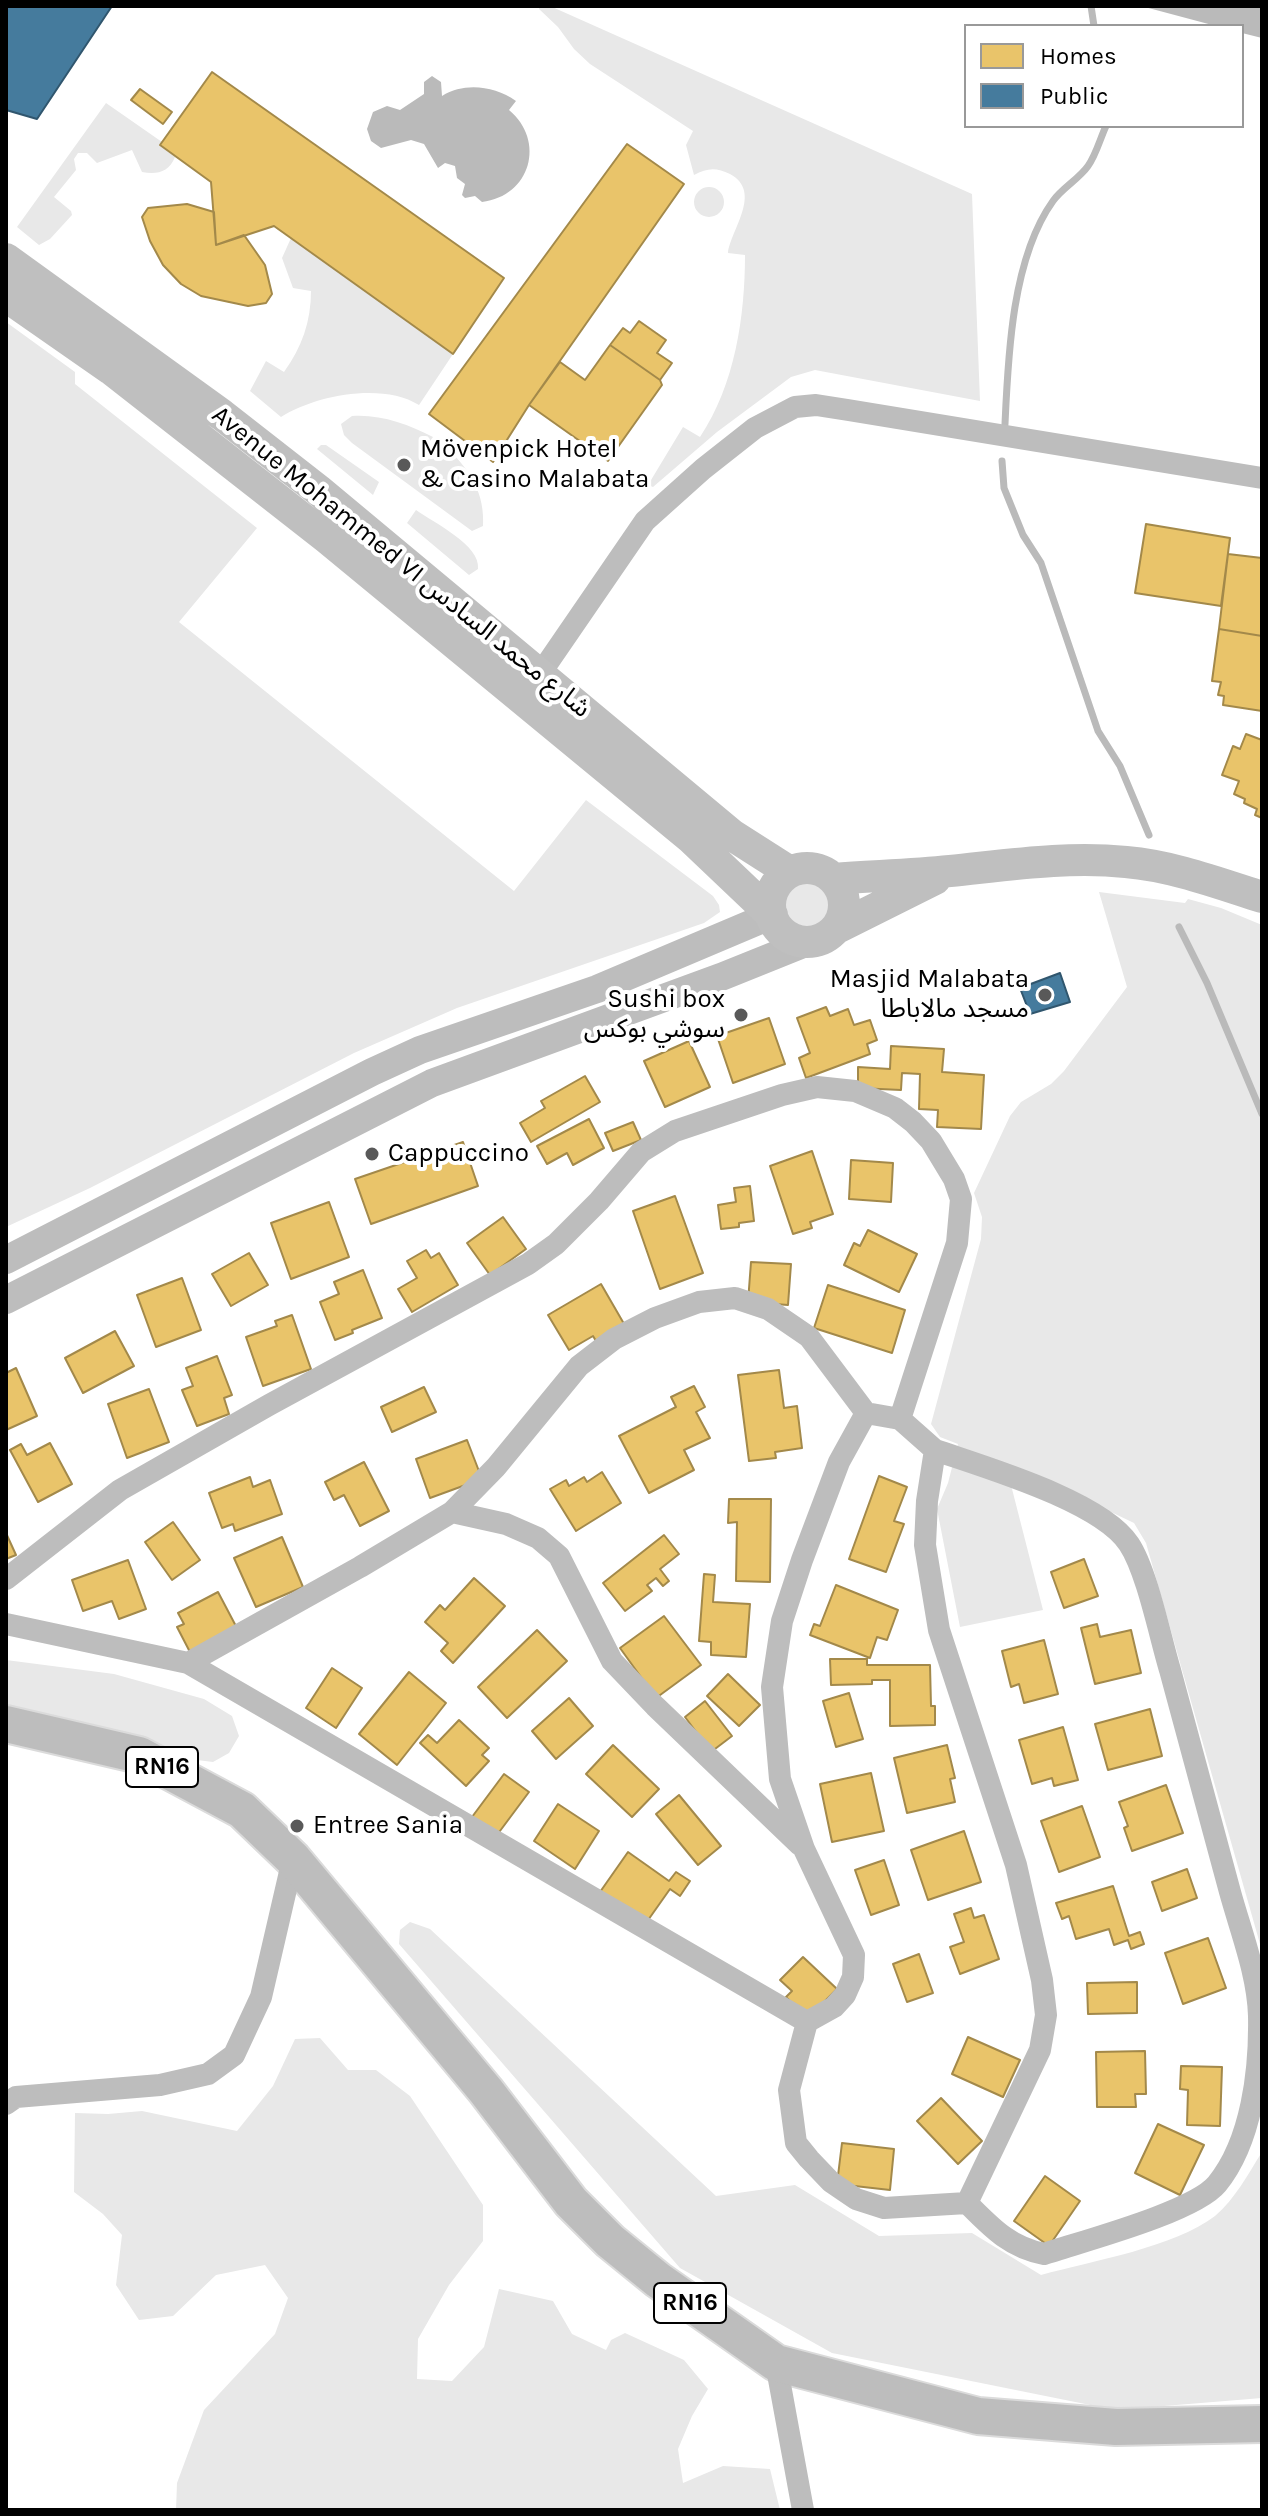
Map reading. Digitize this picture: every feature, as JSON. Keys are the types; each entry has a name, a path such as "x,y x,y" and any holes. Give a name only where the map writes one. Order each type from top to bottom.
{"main road":[{"name":"Avenue Mohammed VI شارع محمد السادس","path":"6,259 222,415 318,490 732,835 790,872"},
{"name":"Avenue Mohammed VI شارع محمد السادس","path":"6,296 124,378 327,538 691,838 772,915"},
{"path":"834,879 952,871 1007,863 1083,860 1129,862 1178,871 1262,897"},
{"path":"837,928 843,916 844,903 842,890 834,879 813,868 801,868 780,880 770,902 772,915 785,935 808,942 819,940 952,871"},
{"name":"RN16","path":"6,1724 139,1755 242,1810 293,1859 486,2091 571,2202 610,2241 658,2280 776,2363 978,2416 1116,2427 1262,2424"}],"street":[{"path":"540,674 645,521 755,428 795,407 816,405 1262,478"},
{"path":"6,1260 420,1050 597,989 772,915"},
{"path":"6,1300 432,1083 808,942"},
{"path":"6,1579 120,1490 528,1264 556,1244 599,1201 641,1152 675,1131 782,1095 817,1087 855,1091 895,1108 913,1122 931,1141 954,1179 961,1199 957,1243 900,1419"},
{"path":"188,1663 452,1512 496,1467 579,1366 614,1339 655,1318 699,1302 735,1298 768,1309 809,1337 866,1413 900,1419 935,1450 1027,1481 1055,1494 1104,1521 1130,1545 1153,1611 1192,1748 1241,1930 1259,2016 1254,2081 1240,2142 1216,2185 1181,2208 1044,2254 1023,2250 967,2203 884,2208 856,2199 831,2182 796,2143 789,2090 807,2022 834,2007 845,1995 853,1977 854,1955 804,1849 780,1779 772,1687 782,1621 802,1560 839,1462 866,1413"},
{"path":"935,1450 927,1501 925,1545 939,1630 1016,1865 1042,1980 1046,2015 1040,2050 967,2203"},
{"path":"452,1512 506,1524 538,1538 559,1556 612,1661 804,1849"},
{"path":"6,1624 188,1663 807,2022"},
{"path":"6,2104 16,2097 27,2095 160,2085 208,2074 234,2055 261,1997 293,1859"},
{"path":"776,2363 803,2510"}],"shaded area":[{"path":"539,6 550,6 972,194 980,401 815,370 791,377 717,432 653,487 648,485 683,427 700,437 730,373 740,326 745,255 728,253 745,201 744,191 740,182 720,170 707,170 694,175 686,145 693,131 590,64"},
{"path":"1141,6 1262,6 1262,38 1244,34 1244,24 1208,24"},
{"path":"432,76 441,82 442,96 470,87 489,89 516,101 509,110 527,137 530,151 528,165 522,178 499,198 482,202 475,196 465,198 462,195 465,184 457,178 455,166 445,163 438,168 424,144 411,140 381,148 371,141 367,129 373,112 387,106 400,110 424,94 424,82"},
{"path":"106,103 162,142 160,146 175,157 166,169 147,173 142,172 132,150 97,163 87,153 78,153 74,159 76,170 54,197 72,215 50,239 39,245 17,227"},
{"path":"709,187 715,188 723,196 723,208 715,216 709,217 703,216 695,208 694,202 695,196 703,188"},
{"path":"291,238 453,354 419,405 387,394 349,394 312,403 281,417 250,391 266,361 284,372 296,353 307,323 311,291 293,288 282,258"},
{"path":"6,322 75,372 75,384 257,528 179,622 514,891 586,800 713,896 720,912 704,923 457,1008 354,1053 90,1188 6,1227"},
{"path":"352,416 383,418 423,432 433,437 425,448 441,460 449,450 475,484 482,504 483,526 472,531 352,443 344,435 341,424"},
{"path":"326,445 379,482 373,495 317,449"},
{"path":"416,510 464,543 477,560 478,569 469,575 407,523"},
{"path":"807,882 824,889 831,906 824,923 807,930 790,923 783,906 790,889"},
{"path":"1099,892 1185,903 1188,899 1221,908 1262,925 1262,1951 1146,1543 1134,1523 1019,1468 1011,1485 1043,1610 960,1627 937,1509 948,1483 958,1444 940,1437 931,1424 981,1239 982,1217 974,1193 1010,1116 1021,1102 1051,1084 1064,1071 1127,987"},
{"path":"6,1660 114,1674 204,1699 232,1716 239,1736 229,1753 213,1762 189,1759 153,1745 6,1711"},
{"path":"410,1922 430,1929 716,2196 795,2185 879,2236 972,2233 1041,2275 1156,2245 1198,2227 1229,2202 1262,2152 1262,2398 1115,2410 832,2353 680,2268 399,1944 400,1930"},
{"path":"320,2038 348,2070 376,2070 410,2096 483,2205 483,2241 449,2285 418,2339 417,2379 452,2381 484,2347 499,2289 553,2301 572,2334 606,2350 611,2340 625,2333 684,2360 708,2389 678,2449 683,2483 723,2466 770,2469 780,2510 176,2510 177,2483 204,2410 275,2334 288,2298 265,2265 216,2275 173,2316 139,2320 116,2285 122,2235 103,2214 74,2192 75,2113 142,2111 237,2131 273,2086 295,2039"}],"building: Homes":[{"path":"212,72 504,278 453,354 274,226 216,245 211,182 160,145"},
{"path":"140,89 172,112 163,124 131,100"},
{"path":"627,144 684,184 529,405 493,462 429,414"},
{"path":"187,204 214,212 216,245 244,235 265,265 272,294 266,303 248,306 201,296 181,284 163,265 142,217 148,208"},
{"path":"639,321 666,340 657,353 672,363 660,380 610,345 623,328 630,333"},
{"path":"610,345 660,380 662,385 608,461 529,405 560,362 585,380"},
{"path":"1146,524 1230,538 1221,606 1135,593"},
{"path":"1228,554 1262,558 1262,636 1219,629"},
{"path":"1219,629 1262,636 1262,711 1223,705 1224,696 1218,695 1221,682 1212,681"},
{"path":"1246,734 1262,740 1262,818 1255,815 1257,809 1234,794 1239,781 1222,775 1233,746 1240,749"},
{"path":"826,1007 830,1016 848,1009 854,1025 870,1020 877,1040 867,1044 870,1054 806,1078 799,1058 810,1053 797,1018"},
{"path":"769,1018 785,1064 733,1083 717,1036"},
{"path":"689,1041 710,1087 665,1107 644,1061"},
{"path":"891,1046 944,1049 942,1072 984,1075 981,1129 937,1127 938,1110 919,1109 920,1074 902,1073 901,1090 858,1088 858,1067 890,1069"},
{"path":"585,1076 600,1102 531,1142 520,1123 545,1108 541,1101"},
{"path":"589,1119 604,1148 573,1165 567,1153 547,1164 537,1146"},
{"path":"633,1122 641,1140 613,1151 605,1133"},
{"path":"463,1142 478,1186 371,1224 355,1179"},
{"path":"812,1151 833,1214 810,1222 812,1228 793,1234 770,1166"},
{"path":"851,1160 893,1163 891,1202 849,1199"},
{"path":"750,1186 754,1221 721,1229 718,1205 736,1202 734,1188"},
{"path":"675,1196 703,1273 660,1289 633,1211"},
{"path":"329,1202 349,1257 291,1279 271,1223"},
{"path":"503,1217 526,1249 490,1275 467,1243"},
{"path":"868,1230 917,1254 899,1292 844,1265 854,1243 860,1246"},
{"path":"426,1250 431,1258 439,1253 458,1285 412,1312 398,1289 417,1278 407,1261"},
{"path":"249,1253 268,1285 231,1306 212,1274"},
{"path":"751,1262 791,1264 788,1305 748,1302"},
{"path":"363,1270 382,1318 335,1340 320,1302 339,1294 334,1282"},
{"path":"182,1278 201,1330 156,1347 137,1295"},
{"path":"601,1284 627,1329 599,1346 593,1336 569,1350 548,1315"},
{"path":"828,1285 905,1310 892,1353 814,1328"},
{"path":"292,1315 311,1369 263,1386 246,1337 277,1326 275,1321"},
{"path":"115,1331 134,1366 83,1393 65,1358"},
{"path":"217,1356 232,1395 224,1398 229,1414 197,1426 182,1390 193,1386 186,1368"},
{"path":"16,1368 37,1416 6,1430 6,1373"},
{"path":"779,1370 784,1408 797,1406 802,1448 775,1452 776,1458 749,1461 738,1375"},
{"path":"694,1386 705,1407 696,1412 710,1438 684,1450 694,1470 649,1493 619,1436 676,1407 671,1397"},
{"path":"424,1387 436,1412 392,1432 381,1407"},
{"path":"149,1389 169,1442 127,1458 108,1404"},
{"path":"467,1440 482,1479 430,1498 416,1459"},
{"path":"50,1443 72,1484 38,1502 10,1450 21,1444 27,1455"},
{"path":"364,1462 389,1511 360,1526 344,1495 334,1500 325,1482"},
{"path":"602,1472 621,1503 576,1531 550,1489 566,1480 569,1486 584,1477 587,1482"},
{"path":"879,1476 907,1487 894,1521 904,1524 886,1572 849,1559"},
{"path":"250,1477 253,1487 270,1480 282,1514 235,1531 233,1524 222,1528 209,1493"},
{"path":"729,1499 771,1499 770,1582 736,1581 737,1522 728,1523"},
{"path":"173,1522 200,1560 172,1580 145,1542"},
{"path":"6,1533 16,1555 6,1559"},
{"path":"664,1535 679,1554 660,1569 669,1581 663,1586 656,1578 647,1585 652,1591 625,1611 603,1583"},
{"path":"282,1537 303,1587 256,1607 234,1558"},
{"path":"1084,1559 1098,1596 1064,1608 1051,1572"},
{"path":"128,1560 146,1609 119,1619 112,1601 83,1611 72,1580"},
{"path":"704,1574 715,1575 713,1602 750,1604 746,1657 711,1655 711,1642 699,1641"},
{"path":"474,1578 505,1606 453,1663 441,1651 448,1643 425,1622 440,1605 445,1610"},
{"path":"836,1585 898,1610 887,1640 877,1637 870,1658 810,1635 814,1624 820,1626"},
{"path":"218,1592 238,1630 191,1654 177,1627 184,1624 178,1613"},
{"path":"664,1616 701,1665 656,1698 620,1648"},
{"path":"1097,1624 1100,1637 1131,1630 1141,1673 1095,1684 1081,1628"},
{"path":"537,1630 567,1661 507,1718 478,1687"},
{"path":"1044,1640 1058,1694 1024,1703 1019,1684 1011,1687 1002,1651"},
{"path":"830,1659 867,1659 867,1665 930,1665 931,1706 935,1706 935,1725 890,1726 890,1680 872,1680 872,1684 831,1685"},
{"path":"332,1668 362,1688 336,1728 306,1708"},
{"path":"409,1672 446,1703 397,1765 359,1734"},
{"path":"728,1674 760,1705 739,1726 707,1696"},
{"path":"849,1693 863,1739 836,1747 823,1701"},
{"path":"569,1698 593,1726 556,1759 532,1731"},
{"path":"705,1701 732,1736 711,1752 685,1717"},
{"path":"1150,1709 1162,1756 1108,1770 1095,1724"},
{"path":"459,1720 489,1748 482,1755 489,1761 466,1786 420,1743 428,1735 437,1743"},
{"path":"1063,1727 1078,1780 1054,1786 1052,1778 1032,1784 1019,1740"},
{"path":"613,1745 659,1789 632,1817 586,1774"},
{"path":"947,1745 955,1778 950,1779 955,1802 907,1813 894,1758"},
{"path":"871,1773 884,1831 832,1842 820,1784"},
{"path":"504,1774 529,1792 494,1839 469,1821"},
{"path":"1166,1785 1183,1833 1132,1851 1124,1828 1128,1826 1119,1802"},
{"path":"679,1795 721,1846 698,1865 656,1814"},
{"path":"558,1804 599,1831 575,1869 534,1841"},
{"path":"1082,1806 1100,1857 1059,1872 1041,1821"},
{"path":"964,1831 981,1882 928,1900 911,1850"},
{"path":"628,1852 669,1881 676,1872 690,1881 680,1896 670,1889 646,1923 600,1892"},
{"path":"884,1860 899,1905 871,1915 855,1870"},
{"path":"1187,1869 1197,1898 1162,1911 1152,1882"},
{"path":"1113,1886 1129,1936 1140,1932 1144,1944 1131,1949 1128,1940 1114,1945 1109,1929 1076,1939 1069,1916 1062,1919 1056,1903"},
{"path":"971,1908 974,1918 984,1915 999,1959 960,1974 950,1947 964,1942 954,1914"},
{"path":"1208,1938 1226,1988 1183,2004 1165,1953"},
{"path":"919,1954 933,1993 907,2002 893,1964"},
{"path":"803,1957 837,1989 807,2019 786,1997 792,1991 780,1980"},
{"path":"1137,1982 1137,2013 1088,2014 1087,1983"},
{"path":"968,2037 1020,2060 1003,2097 952,2074"},
{"path":"1145,2051 1146,2094 1135,2094 1136,2107 1097,2107 1096,2052"},
{"path":"1181,2066 1222,2067 1220,2126 1187,2125 1188,2090 1180,2089"},
{"path":"941,2098 982,2141 958,2164 917,2121"},
{"path":"1158,2124 1204,2145 1180,2195 1135,2173"},
{"path":"842,2143 894,2149 890,2190 837,2184"},
{"path":"1045,2176 1080,2201 1049,2246 1014,2221"}],"building: Public":[{"path":"6,6 112,6 37,119 6,110"},
{"name":"Masjid Malabata مسجد مالاباطا","path":"1060,973 1070,1002 1030,1014 1020,988"}],"waterway":[{"path":"1091,6 1094,24"},
{"path":"1005,424 1015,308 1029,250 1039,224 1053,201 1091,162 1105,128"},
{"path":"1002,461 1004,488 1023,535 1041,563 1098,731 1120,766 1149,835"},
{"path":"1179,927 1207,983 1262,1114"}],"place":[{"name":"Mövenpick Hotel & Casino Malabata","path":"404,465"},
{"name":"Masjid Malabata مسجد مالاباطا","path":"1045,995"},
{"name":"Sushi box سوشي بوكس","path":"741,1015"},
{"name":"Cappuccino","path":"372,1154"},
{"name":"Entree Sania","path":"297,1826"}]}
